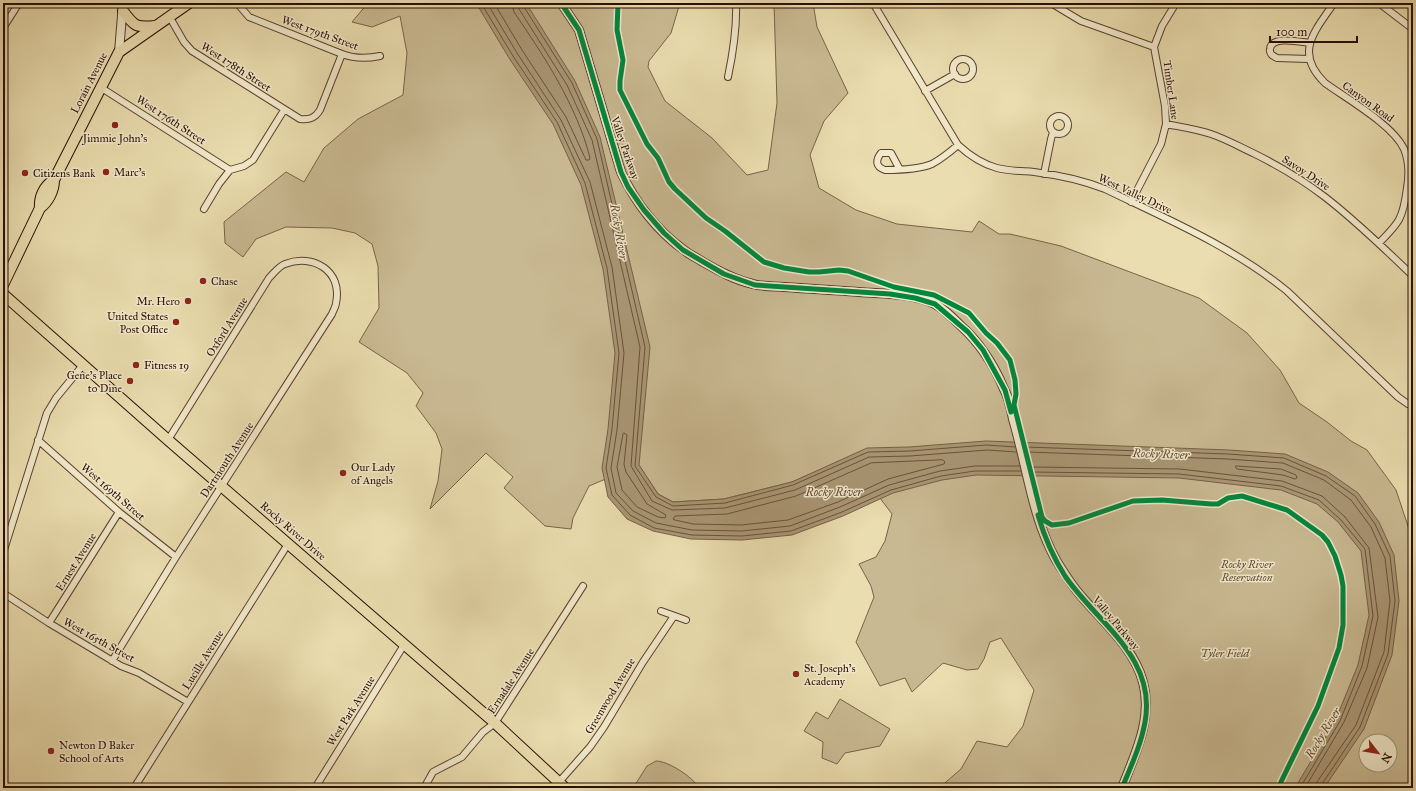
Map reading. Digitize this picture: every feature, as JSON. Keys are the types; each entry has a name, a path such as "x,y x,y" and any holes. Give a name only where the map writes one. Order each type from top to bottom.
{"main road":[{"name":"Lorain Avenue","path":"3,285 40,208 45,204 54,187 54,180 119,52 168,16 189,3"},
{"path":"123,7 133,24 138,27 155,26"},
{"name":"Rocky River Drive","path":"3,294 168,440 495,723 562,785"}],"street":[{"path":"3,28 19,3"},
{"name":"West 179th Street","path":"236,3 249,17 351,58 364,59 380,56"},
{"name":"Valley Parkway","path":"561,3 579,30 621,172 628,188 644,210 664,233 683,250 724,274 755,285 890,294 915,298 935,304 968,332 983,350 1005,390 1033,498 1046,538 1065,576 1122,644 1138,666 1144,684 1146,700 1145,721 1140,743 1122,788"},
{"path":"728,77 733,50 736,3"},
{"name":"West Valley Drive","path":"873,3 958,145 969,155 997,168 1072,178 1092,184 1225,249 1270,277 1398,397 1408,404 1413,405"},
{"path":"1051,3 1081,21 1154,47"},
{"name":"Timber Lane","path":"1131,202 1161,144 1166,124 1165,106 1154,47 1162,26 1176,3"},
{"path":"1310,43 1279,40 1270,45 1270,49 1273,56 1277,58 1309,60 1308,51 1310,43 1318,26 1334,3"},
{"path":"1379,3 1413,30"},
{"path":"119,52 123,7"},
{"name":"West 178th Street","path":"168,16 184,42 192,51 300,119 308,120 317,116 342,54"},
{"name":"Canyon Road","path":"1309,60 1318,76 1325,84 1385,125 1397,138 1404,150 1409,174 1404,206 1401,217 1396,226 1379,243"},
{"path":"925,91 955,74"},
{"name":"West 176th Street","path":"100,87 230,170"},
{"path":"204,209 219,184 230,170 244,166 253,160 284,110"},
{"name":"Savoy Drive","path":"1166,124 1192,128 1233,143 1297,178 1324,196 1379,243 1413,276"},
{"path":"1044,174 1053,132"},
{"path":"899,168 923,167 932,163 958,145"},
{"name":"Oxford Avenue","path":"168,440 269,278 284,264 301,260 314,261 325,268"},
{"name":"Dartmouth Avenue","path":"112,661 176,557 332,314 336,302 336,289 332,276 325,268"},
{"path":"3,553 47,413 56,398 83,365"},
{"name":"West 169th Street","path":"38,440 119,512 176,557"},
{"name":"Ernest Avenue","path":"49,623 119,512"},
{"name":"Lucille Avenue","path":"134,788 288,544"},
{"name":"Ernadale Avenue","path":"424,788 433,772 462,757 483,732 495,723 583,586"},
{"name":"West 165th Street","path":"3,593 112,661 139,673 188,702"},
{"path":"661,611 686,620"},
{"name":"Greenwood Avenue","path":"562,785 604,727 643,662 674,616"},
{"name":"West Park Avenue","path":"315,788 404,645"}],"green space":[{"name":"Rocky River Reservation","path":"368,3 680,3 671,33 649,61 648,67 665,101 712,138 747,175 768,170 777,103 774,3 813,3 817,27 848,93 824,121 810,155 819,188 856,210 897,224 972,232 979,221 999,234 1010,234 1061,246 1199,298 1247,333 1280,370 1299,403 1351,441 1367,450 1396,490 1413,541 1413,788 939,788 961,769 977,741 1007,747 1023,726 1034,690 1001,638 990,642 984,659 978,669 967,670 943,663 912,692 905,678 880,686 856,642 874,597 871,586 859,564 876,557 885,541 892,514 849,457 792,482 724,499 673,502 658,494 639,465 589,486 573,518 571,529 545,526 504,488 513,477 486,453 430,509 438,481 442,449 436,433 416,406 423,393 407,373 359,342 379,308 378,266 372,244 355,233 332,228 286,227 256,239 243,257 225,243 224,222 286,172 304,182 324,148 358,119 403,95 407,53 400,16 372,27 352,22"},
{"path":"840,699 890,729 880,746 845,753 837,764 822,758 823,742 804,731 816,712 828,719"},
{"path":"656,761 680,770 699,788 633,788 647,766"}],"water":[{"name":"Rocky River","path":"476,3 526,3 575,81 600,137 650,347 639,465 658,494 673,502 724,499 792,482 867,448 909,447 986,441 1229,450 1285,454 1328,472 1358,493 1379,522 1394,555 1399,601 1392,655 1364,729 1361,733 1358,733 1358,738 1324,788 1295,788 1336,719 1358,665 1369,615 1361,551 1338,522 1317,504 1281,490 1179,478 976,475 942,480 893,493 843,516 792,535 742,540 691,539 653,531 627,519 608,497 602,468 608,429 615,353 603,269 581,185 553,124 509,58"}],"cycle path":[{"path":"561,3 579,30 621,172 628,187 644,210 664,233 683,250 724,274 755,285 890,294 915,298 935,304 968,332 983,350 1005,390 1011,412"},
{"path":"618,3 617,30 623,60 620,90 647,144 658,158 669,182 706,218 764,262 784,268 809,272 839,270 848,271 894,287 934,295 969,313 986,333 997,343 1010,360 1015,380 1016,394 1014,405 1042,517 1045,521 1052,525 1069,523 1133,501 1162,500 1218,504 1228,498 1242,496 1287,510 1322,535 1328,542 1335,556 1343,586 1343,625 1339,648 1318,706 1278,788"},
{"path":"1038,515 1049,546 1065,576 1078,593 1122,642 1142,678 1146,699 1145,722 1138,747 1122,788"}],"place":[{"name":"Jimmie John's","path":"115,125"},
{"name":"Marc's","path":"106,172"},
{"name":"Citizens Bank","path":"25,173"},
{"name":"Chase","path":"203,281"},
{"name":"Mr. Hero","path":"188,301"},
{"name":"United States Post Office","path":"176,322"},
{"name":"Fitness 19","path":"136,365"},
{"name":"Gene's Place to Dine","path":"130,381"},
{"name":"Our Lady of Angels","path":"343,473"},
{"name":"St. Joseph's Academy","path":"796,674"},
{"name":"Newton D Baker School of Arts","path":"51,751"}],"park label":[{"name":"Tyler Field","path":"1225,653"}]}
